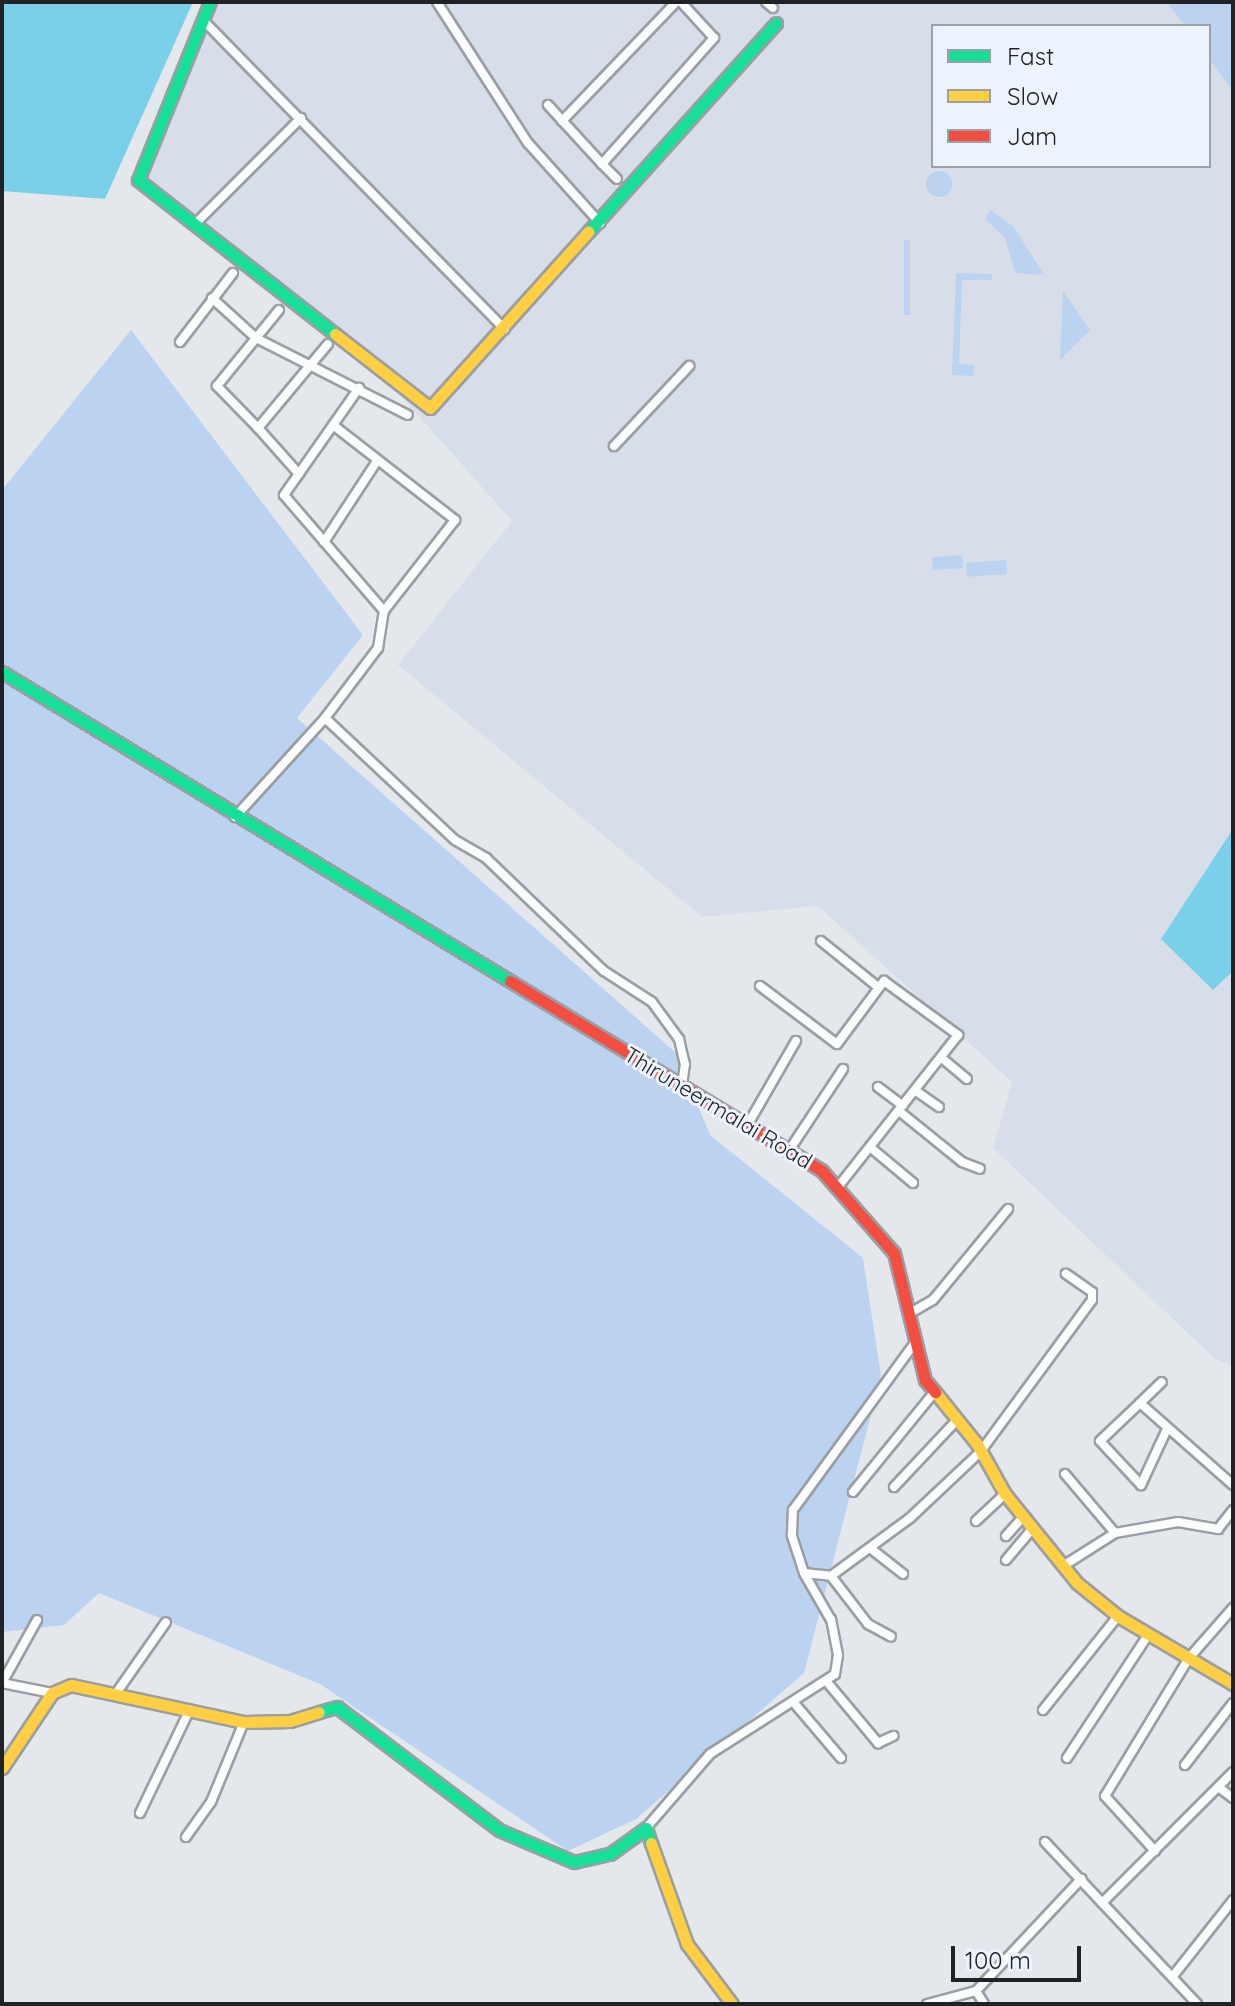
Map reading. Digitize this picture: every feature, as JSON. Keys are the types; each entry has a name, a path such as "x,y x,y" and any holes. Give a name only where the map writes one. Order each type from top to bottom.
{"street":[{"path":"210,2 138,180 142,188 195,224 430,408 505,329 776,23"},
{"path":"437,2 528,143 600,223"},
{"path":"562,121 678,2 714,38 602,164"},
{"path":"203,20 505,329"},
{"path":"548,105 617,179"},
{"path":"195,224 301,118"},
{"path":"180,342 233,273"},
{"path":"212,298 256,338 408,415"},
{"path":"279,310 217,386 299,474"},
{"path":"258,428 328,344"},
{"path":"614,446 689,366"},
{"path":"359,388 284,495 384,611"},
{"path":"235,817 325,718 378,648 384,611 455,520 333,425"},
{"path":"324,542 377,461"},
{"name":"Thiruneermalai Road","path":"2,672 235,817 790,1149 838,1187 894,1253 912,1312 914,1344 933,1394 981,1451 1005,1494 1063,1566 1118,1616 1233,1684"},
{"path":"325,718 455,840 486,858 604,971 652,1002 679,1039 685,1064 682,1085"},
{"path":"821,941 878,987"},
{"path":"760,986 837,1044 878,987 886,982 957,1033 943,1059 838,1187"},
{"path":"748,1124 796,1041"},
{"path":"943,1059 967,1079"},
{"path":"790,1149 843,1069"},
{"path":"878,1087 962,1162 980,1169"},
{"path":"916,1091 939,1107"},
{"path":"870,1147 913,1183"},
{"path":"912,1312 933,1300 1008,1209"},
{"path":"804,1573 831,1576 870,1548 981,1451 1092,1300 1092,1292 1066,1274"},
{"path":"2,1768 52,1693 71,1685 117,1692 244,1722 290,1721 337,1707 499,1830 574,1862 610,1854 646,1828 710,1754 827,1682 838,1665 831,1620 804,1573 792,1535 793,1510 801,1493 914,1344"},
{"path":"1162,1382 1100,1441 1141,1485 1167,1429"},
{"path":"853,1492 933,1394"},
{"path":"1140,1403 1233,1485"},
{"path":"894,1487 956,1421"},
{"path":"1065,1474 1115,1533"},
{"path":"976,1521 1005,1494"},
{"path":"1063,1566 1115,1533 1178,1522 1218,1529 1233,1510"},
{"path":"1006,1536 1024,1516"},
{"path":"1006,1560 1033,1528"},
{"path":"870,1548 903,1574"},
{"path":"831,1576 868,1624 891,1637"},
{"path":"1155,1851 1105,1796 1189,1658 1233,1608"},
{"path":"1043,1710 1118,1616"},
{"path":"37,1620 2,1683 52,1693"},
{"path":"117,1692 166,1622"},
{"path":"1067,1758 1148,1635"},
{"path":"827,1682 878,1743 893,1736"},
{"path":"1185,1765 1233,1703"},
{"path":"795,1704 841,1758"},
{"path":"140,1813 190,1709"},
{"path":"186,1837 211,1802 244,1722"},
{"path":"1102,1903 1221,1789 1233,1772"},
{"path":"1221,1789 1233,1798"},
{"path":"646,1828 687,1944 732,2004"},
{"path":"1045,1842 1173,1976 1187,2000 1197,2004"},
{"path":"927,2004 976,1991 1081,1879"},
{"path":"1173,1976 1233,1900"},
{"path":"976,1991 984,2004"}],"shaded area":[{"path":"2,2 193,2 105,199 2,191"},
{"path":"213,2 1167,2 1184,24 931,24 931,168 1211,168 1211,62 1233,91 1233,1366 1214,1358 993,1148 1012,1082 818,906 702,917 398,665 512,521 379,371 137,186"},
{"path":"1167,2 1233,2 1233,91 1211,62 1211,24 1184,24"},
{"path":"939,171 948,175 952,184 948,193 939,197 930,193 926,184 930,175"},
{"path":"990,210 1014,227 1044,275 1015,273 1005,238 985,219"},
{"path":"904,240 910,240 910,315 904,315"},
{"path":"956,273 992,274 992,280 962,280 959,364 974,365 973,376 952,375"},
{"path":"1063,291 1090,330 1060,360"},
{"path":"131,330 363,635 297,718 676,1053 710,1135 863,1258 881,1376 804,1673 636,1819 568,1851 320,1684 99,1593 64,1625 2,1632 2,490"},
{"path":"962,555 963,568 933,570 932,557"},
{"path":"1006,560 1007,574 967,577 966,563"},
{"path":"1233,829 1233,971 1213,990 1161,939"}],"traffic: fast":[{"path":"210,2 138,180 335,334"},
{"path":"588,232 776,23"},
{"path":"2,672 510,981"},
{"path":"319,1712 337,1707 499,1830 574,1862 610,1854 646,1828 651,1843"}],"traffic: slow":[{"path":"335,334 430,408 588,232"},
{"path":"935,1392 977,1444 1005,1494 1077,1583 1118,1616 1233,1684"},
{"path":"2,1768 52,1693 71,1685 244,1722 290,1721 319,1712"},
{"path":"651,1843 687,1944 732,2004"}],"traffic: jam":[{"path":"510,981 822,1171 894,1253 925,1380 935,1392"}]}
